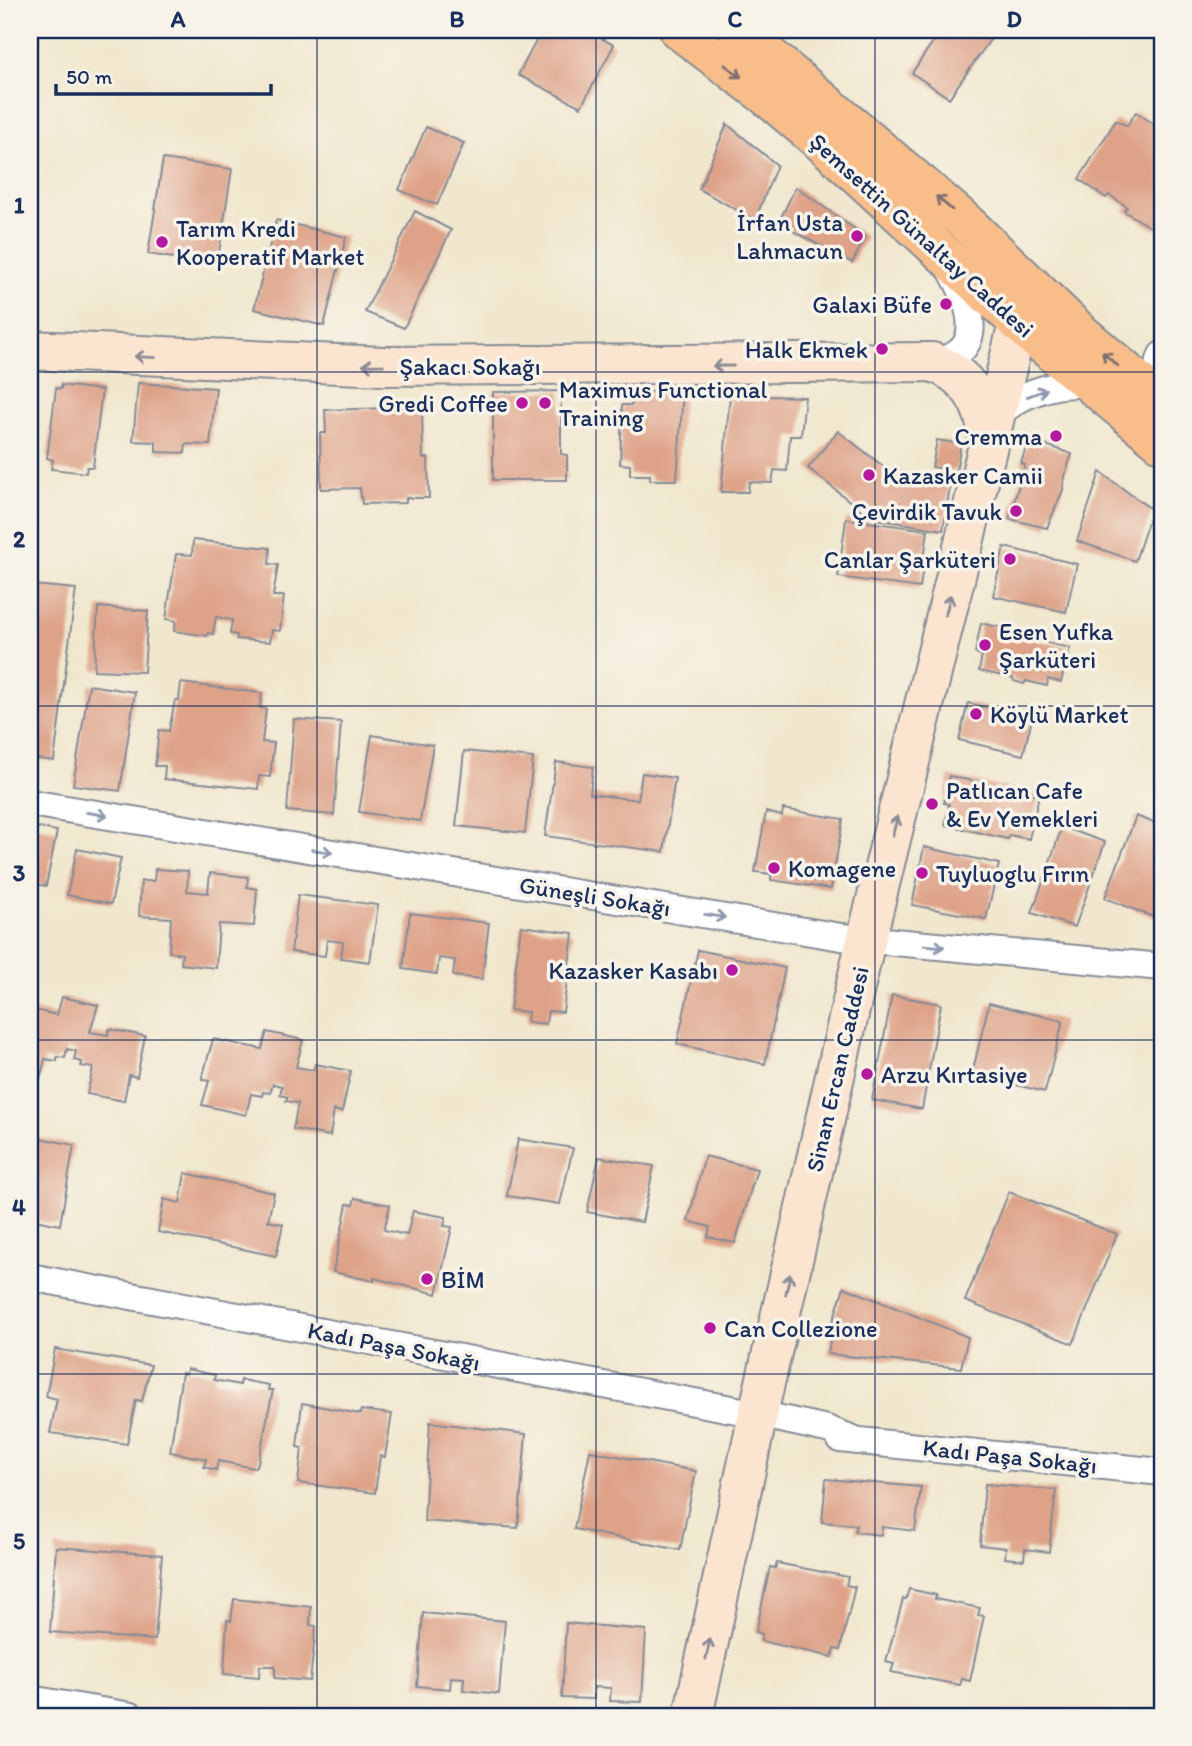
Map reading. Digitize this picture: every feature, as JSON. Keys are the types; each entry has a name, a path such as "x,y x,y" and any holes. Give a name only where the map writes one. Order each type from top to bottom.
{"main road":[{"name":"Şemsettin Günaltay Caddesi","path":"679,30 765,95 1020,324 1162,443"},
{"name":"Şemsettin Günaltay Caddesi","path":"739,30 908,172 1006,260 1074,327 1155,397"}],"street":[{"path":"932,362 950,358 963,350 971,331 963,294 936,246"},
{"name":"Sinan Ercan Caddesi","path":"694,1716 758,1414 866,940 990,433 1025,304 1024,288 1006,260"},
{"name":"Şakacı Sokağı","path":"30,350 383,366 932,362"},
{"path":"1155,397 1162,355"},
{"path":"932,362 951,371 973,392 984,412 990,433"},
{"path":"990,433 1004,410 1042,390 1074,385 1093,386"},
{"name":"Güneşli Sokağı","path":"30,803 866,940 1162,967"},
{"name":"Kadı Paşa Sokağı","path":"30,1278 758,1414 827,1430 858,1441 1162,1472"},
{"path":"30,1699 131,1716"}],"building":[{"path":"542,30 585,30 614,45 581,107 518,75"},
{"path":"941,30 997,30 949,98 912,73"},
{"path":"30,37 38,38 34,74 30,74"},
{"path":"1136,112 1157,126 1162,118 1162,219 1155,230 1124,211 1127,207 1109,195 1106,198 1079,179 1116,120 1127,126"},
{"path":"727,124 777,165 755,220 699,189"},
{"path":"426,127 464,143 437,205 399,190"},
{"path":"163,159 232,169 217,265 148,254"},
{"path":"796,187 866,237 852,263 778,223"},
{"path":"415,211 451,230 404,328 365,312"},
{"path":"276,220 346,237 324,326 254,309"},
{"path":"138,383 216,388 210,445 186,444 185,453 156,452 156,442 133,441"},
{"path":"61,385 102,390 93,467 87,467 86,473 51,469 53,460 47,458 56,388 61,389"},
{"path":"561,391 561,454 567,455 567,480 493,480 493,392"},
{"path":"683,391 677,480 650,480 650,475 630,475 630,465 620,464 622,405 632,405 633,392"},
{"path":"730,395 805,397 801,436 790,436 787,471 774,470 772,483 749,482 748,492 721,492"},
{"path":"422,407 423,458 428,458 429,498 406,498 406,503 362,504 360,488 321,489 320,433 326,433 325,410"},
{"name":"Kazasker Camii","path":"838,431 888,470 951,481 943,530 871,518 808,468"},
{"path":"1029,439 1072,454 1064,477 1063,490 1047,528 1009,519 1025,465 1021,463"},
{"path":"937,440 961,444 956,471 932,467"},
{"path":"1100,472 1152,510 1135,561 1077,541"},
{"path":"846,519 928,530 920,588 838,577"},
{"path":"193,540 270,548 269,564 278,565 273,596 284,596 280,631 272,630 270,642 236,639 237,635 230,634 232,620 216,617 213,634 208,633 207,636 174,631 176,621 166,619 176,554 192,555"},
{"path":"1004,547 1077,564 1066,612 993,596"},
{"path":"33,585 76,589 54,761 30,758 30,608"},
{"path":"98,607 148,611 144,672 94,670"},
{"path":"981,623 1031,634 1030,639 1070,648 1061,682 1048,679 1047,686 1026,681 1024,684 1014,681 1013,678 979,671 982,655 975,653"},
{"path":"181,683 262,693 260,708 266,709 262,742 274,743 270,777 259,776 258,789 164,779 165,766 155,766 159,730 169,731 175,700 179,700"},
{"path":"89,685 135,692 120,791 73,785"},
{"path":"968,703 1032,719 1023,755 959,740"},
{"path":"294,719 341,722 334,815 287,811"},
{"path":"372,735 433,745 420,821 359,812"},
{"path":"464,751 533,758 525,833 456,826"},
{"path":"556,762 593,767 590,794 638,800 642,773 675,778 664,852 545,836"},
{"path":"949,776 1039,795 1029,839 1009,835 1008,839 945,825 949,804 944,803"},
{"path":"783,809 843,819 831,889 771,880 771,874 755,872 766,812 782,816"},
{"path":"1136,816 1162,826 1161,920 1105,898"},
{"path":"30,826 57,831 46,886 30,883"},
{"path":"1062,827 1105,842 1075,927 1032,913"},
{"path":"924,847 999,864 986,919 912,905"},
{"path":"77,849 121,858 111,904 67,895"},
{"path":"155,869 188,871 187,891 208,893 210,873 248,877 247,887 257,889 254,926 219,924 216,968 181,964 182,954 169,952 171,918 139,916 141,881 154,881"},
{"path":"298,895 378,905 370,962 341,958 343,942 327,940 325,956 291,952"},
{"path":"410,913 489,923 482,979 453,976 455,960 439,958 437,974 403,969"},
{"path":"521,926 573,933 563,1012 548,1011 546,1024 527,1022 528,1012 510,1010"},
{"path":"698,950 785,968 765,1064 677,1044"},
{"path":"892,995 941,1004 922,1109 872,1100"},
{"path":"62,997 98,1005 90,1032 108,1035 109,1029 145,1036 137,1077 129,1075 124,1101 87,1094 93,1068 81,1066 82,1062 74,1060 76,1051 67,1049 65,1058 57,1057 57,1061 45,1059 40,1080 30,1078 30,1009 57,1015"},
{"path":"989,1003 1063,1021 1045,1092 972,1074"},
{"path":"267,1032 303,1040 296,1067 313,1070 315,1064 351,1071 342,1112 334,1110 330,1136 293,1129 298,1103 286,1101 288,1097 280,1095 282,1086 273,1084 270,1093 263,1092 262,1096 251,1094 246,1115 202,1105 209,1081 202,1079 213,1039 262,1049"},
{"path":"30,1136 74,1145 60,1225 30,1219"},
{"path":"518,1139 573,1148 560,1204 507,1196"},
{"path":"705,1156 757,1169 735,1243 708,1237 710,1227 688,1221"},
{"path":"599,1157 654,1166 642,1222 587,1212"},
{"path":"185,1173 274,1193 268,1221 283,1224 276,1256 158,1232 164,1199 180,1203"},
{"path":"1009,1192 1117,1234 1073,1344 965,1301"},
{"path":"355,1198 390,1205 384,1230 407,1235 413,1211 446,1217 444,1226 452,1227 437,1294 374,1278 374,1281 333,1272 347,1204 353,1205"},
{"path":"844,1287 968,1337 961,1368 828,1354 833,1321"},
{"path":"55,1349 151,1365 142,1401 136,1400 127,1444 50,1433 57,1399 46,1396"},
{"path":"187,1369 215,1375 214,1380 240,1385 241,1380 269,1385 268,1390 273,1390 258,1463 254,1468 218,1461 216,1470 204,1467 206,1459 170,1452 182,1373 186,1374"},
{"path":"302,1403 360,1414 361,1410 392,1414 385,1457 380,1456 375,1493 298,1483 302,1448 297,1447"},
{"path":"430,1422 526,1434 518,1528 424,1521"},
{"path":"590,1451 696,1471 680,1550 574,1529"},
{"path":"826,1479 921,1487 915,1531 882,1527 881,1535 855,1532 856,1525 822,1522"},
{"path":"985,1484 1056,1490 1049,1552 1025,1549 1024,1560 1005,1558 1006,1548 980,1545"},
{"path":"56,1547 162,1555 155,1640 50,1632"},
{"path":"777,1563 848,1577 846,1585 855,1587 840,1650 834,1649 832,1657 761,1641 762,1634 756,1632 770,1567 775,1568"},
{"path":"909,1589 936,1595 935,1599 980,1608 978,1615 984,1616 970,1681 962,1679 960,1685 891,1672 894,1664 886,1662 903,1599 906,1599"},
{"path":"234,1599 311,1607 310,1625 316,1626 310,1681 275,1678 275,1666 260,1666 259,1677 224,1674 227,1620 231,1621"},
{"path":"423,1613 505,1621 499,1694 463,1690 464,1678 451,1677 450,1689 417,1686"},
{"path":"566,1623 646,1630 642,1702 610,1701 611,1688 594,1687 594,1699 562,1698"}],"place":[{"name":"İrfan Usta Lahmacun","path":"857,236"},
{"name":"Tarım Kredi Kooperatif Market","path":"162,242"},
{"name":"Galaxi Büfe","path":"946,304"},
{"name":"Halk Ekmek","path":"882,349"},
{"name":"Gredi Coffee","path":"522,403"},
{"name":"Maximus Functional Training","path":"545,403"},
{"name":"Cremma","path":"1056,436"},
{"name":"Kazasker Camii","path":"869,475"},
{"name":"Çevirdik Tavuk","path":"1016,511"},
{"name":"Canlar Şarküteri","path":"1010,559"},
{"name":"Esen Yufka Şarküteri","path":"985,645"},
{"name":"Köylü Market","path":"976,714"},
{"name":"Patlıcan Cafe & Ev Yemekleri","path":"932,804"},
{"name":"Komagene","path":"774,868"},
{"name":"Tuyluoglu Fırın","path":"922,873"},
{"name":"Kazasker Kasabı","path":"732,970"},
{"name":"Arzu Kırtasiye","path":"867,1074"},
{"name":"BİM","path":"427,1279"},
{"name":"Can Collezione","path":"710,1328"}]}
